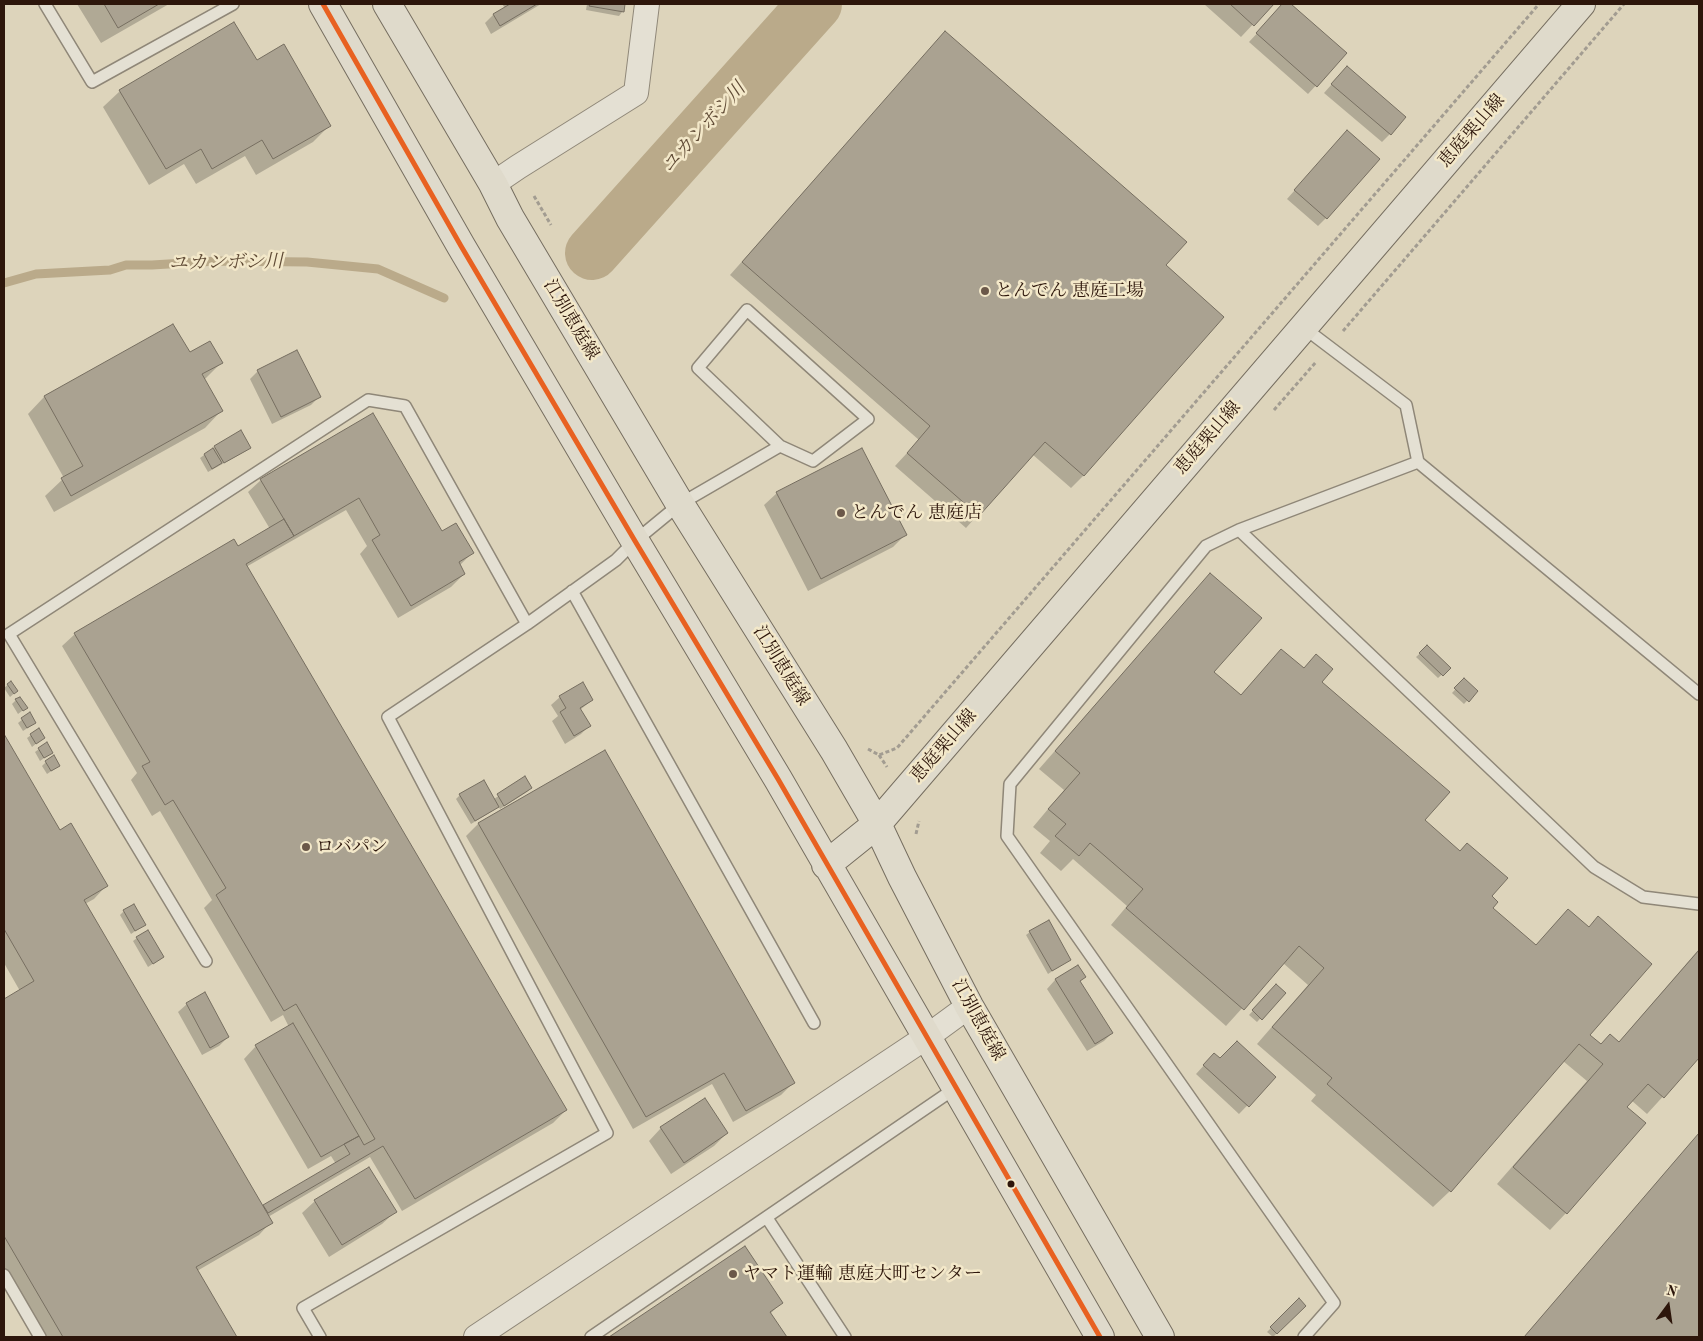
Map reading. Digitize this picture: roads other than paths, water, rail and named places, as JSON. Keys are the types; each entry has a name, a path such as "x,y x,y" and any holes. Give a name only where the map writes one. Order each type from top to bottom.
{"main road":[{"path":"323,4 461,246 778,779 826,865 928,1036 1100,1337"},
{"name":"江別恵庭線","path":"387,4 493,184 510,218 680,504 834,750 877,824 902,878 969,1006 1160,1337"},
{"name":"恵庭栗山線","path":"826,865 877,824 1581,4"}],"street":[{"path":"493,184 636,93 647,4"},
{"path":"476,1337 928,1036 969,1006"}],"lane":[{"path":"45,4 92,82 233,4"},
{"path":"747,310 868,419 813,461 780,446 698,368 747,310"},
{"path":"1304,327 1406,404 1418,462 1699,694"},
{"path":"206,961 7,636 368,400 405,406 527,624"},
{"path":"320,1337 303,1308 607,1133 388,717 527,624 616,560 635,541 680,504 780,446"},
{"path":"1304,1337 1334,1303 1007,836 1010,784 1206,546 1240,530 1418,462"},
{"path":"1240,530 1594,868 1644,896 1699,904"},
{"path":"572,591 814,1023"},
{"path":"591,1337 957,1087"},
{"path":"766,1218 845,1337"},
{"path":"4,1276 40,1337"}],"waterway":[{"name":"ユカンボシ川","path":"592,253 815,4"},
{"name":"ユカンボシ川","path":"4,283 36,274 110,270 126,265 217,261 307,262 378,269 444,298"}],"place":[{"name":"とんでん 恵庭工場","path":"985,291"},
{"name":"とんでん 恵庭店","path":"841,513"},
{"name":"ロバパン","path":"306,847"},
{"name":"ヤマト運輸 恵庭大町センター","path":"733,1274"}]}
